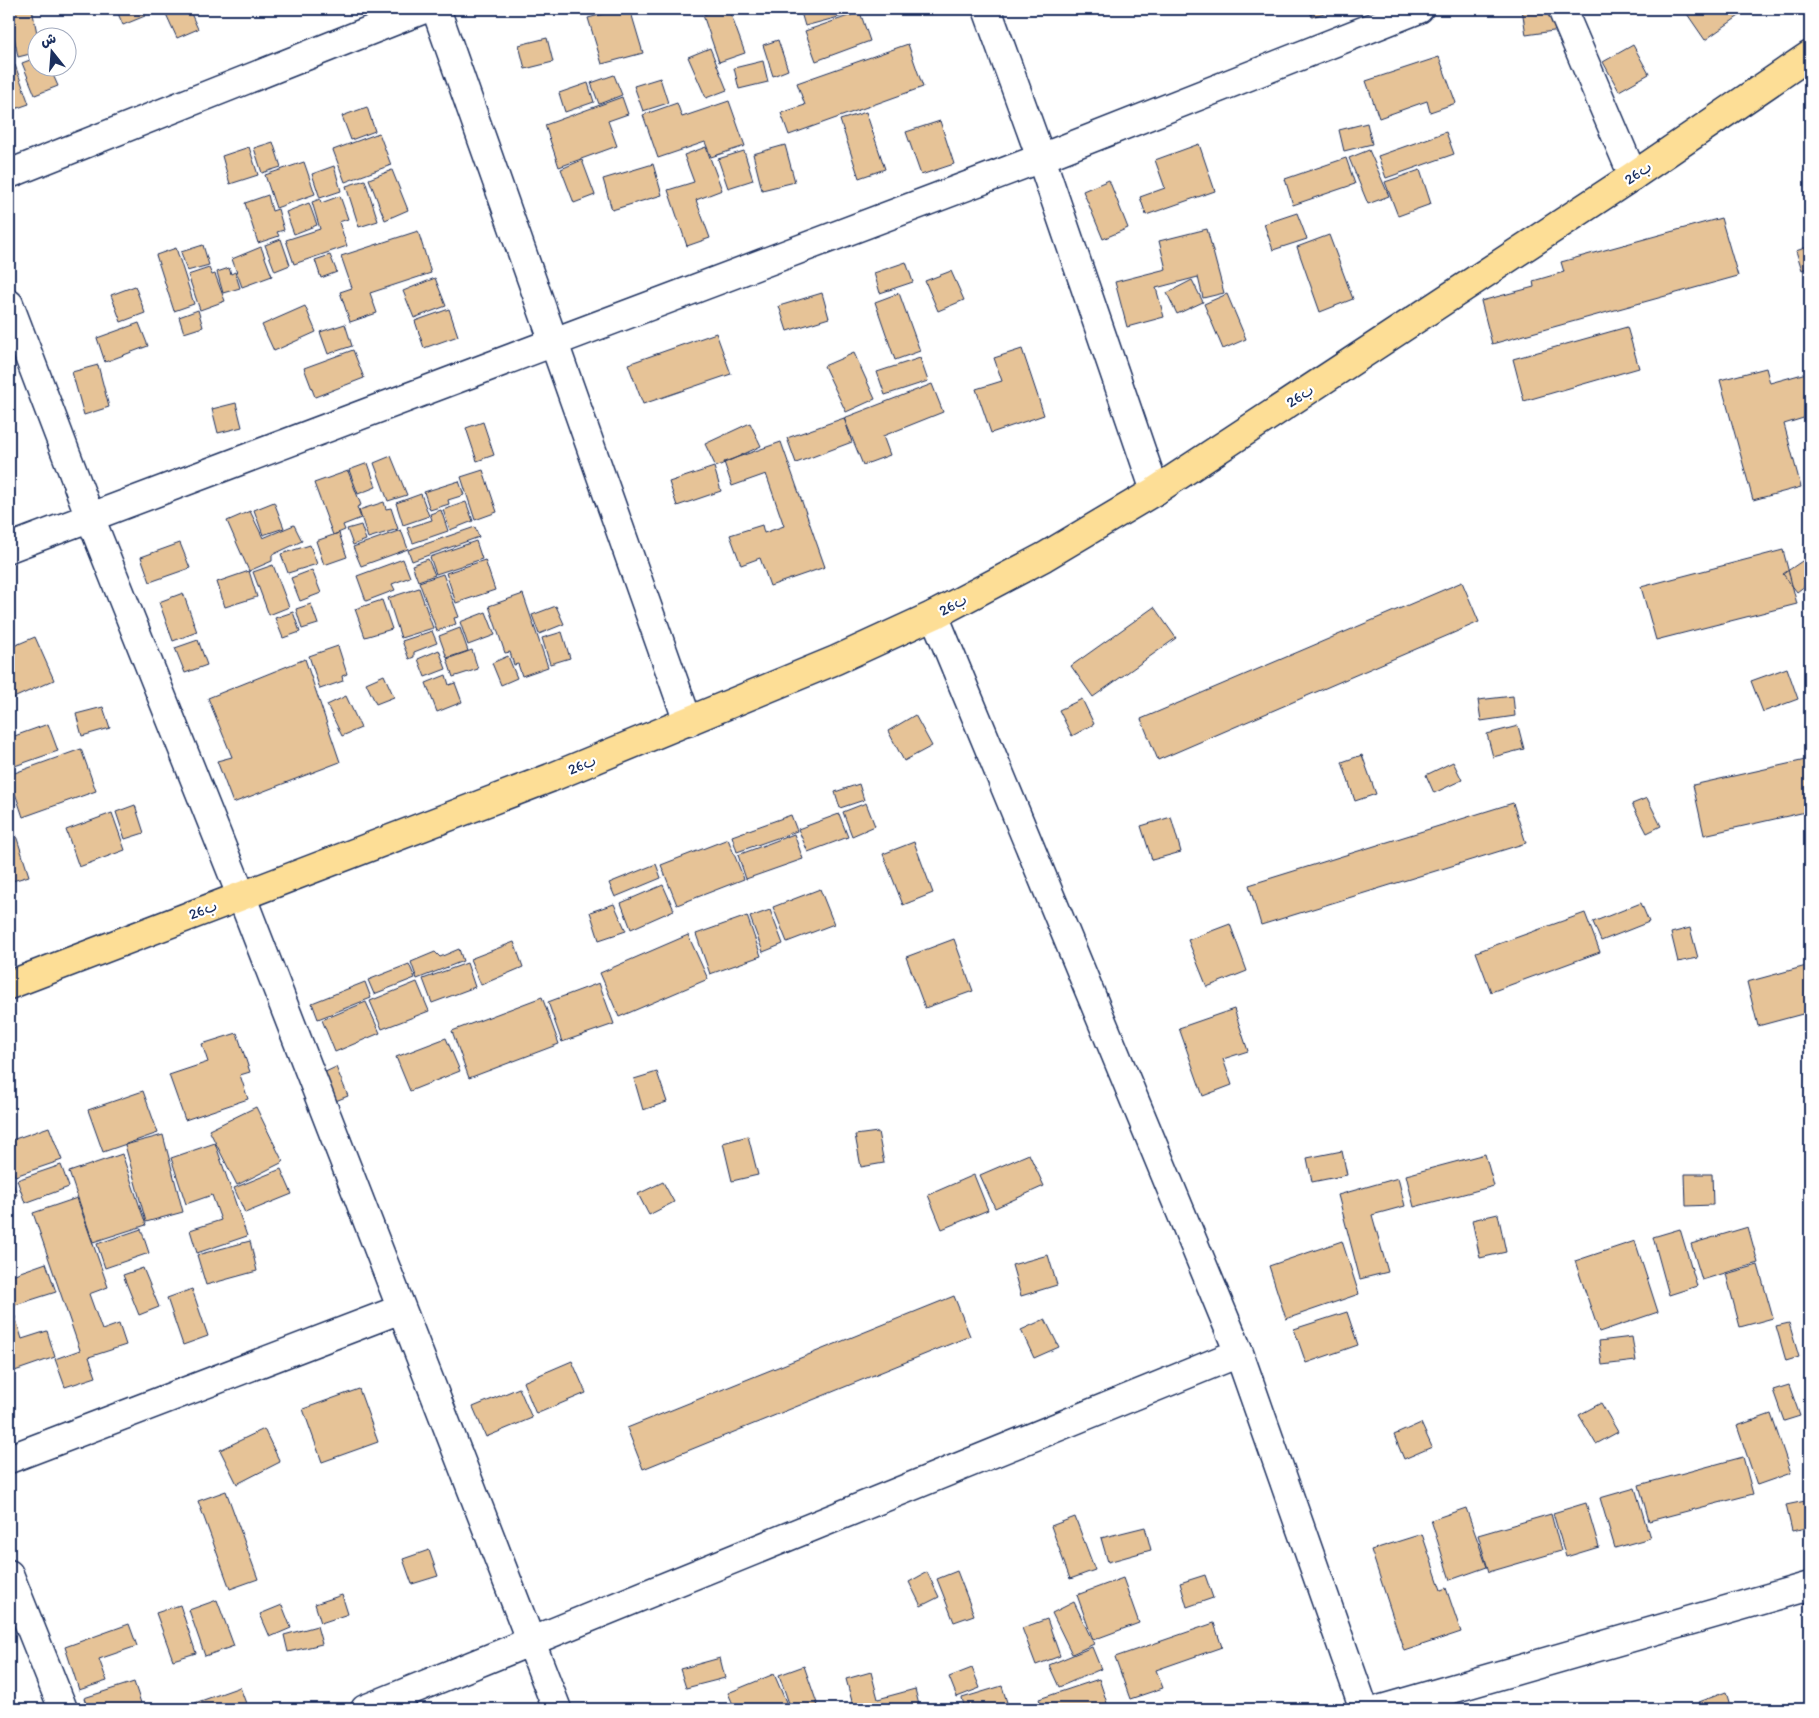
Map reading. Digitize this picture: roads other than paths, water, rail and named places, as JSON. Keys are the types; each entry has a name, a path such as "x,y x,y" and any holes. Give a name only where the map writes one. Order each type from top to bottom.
{"highway":[{"name":"26ب","path":"9,985 550,778 688,722 934,615 1044,557 1155,491 1634,176 1810,55"}],"street":[{"path":"9,174 424,9"},
{"path":"436,9 688,722"},
{"path":"987,9 1041,158 1155,491"},
{"path":"9,548 1041,158 1419,9"},
{"path":"1562,9 1634,176"},
{"path":"9,304 90,517 241,895 557,1709"},
{"path":"934,615 1240,1353 1364,1709"},
{"path":"9,1459 401,1309"},
{"path":"365,1709 1240,1353"},
{"path":"9,1574 63,1709"},
{"path":"1382,1709 1810,1586"}]}
